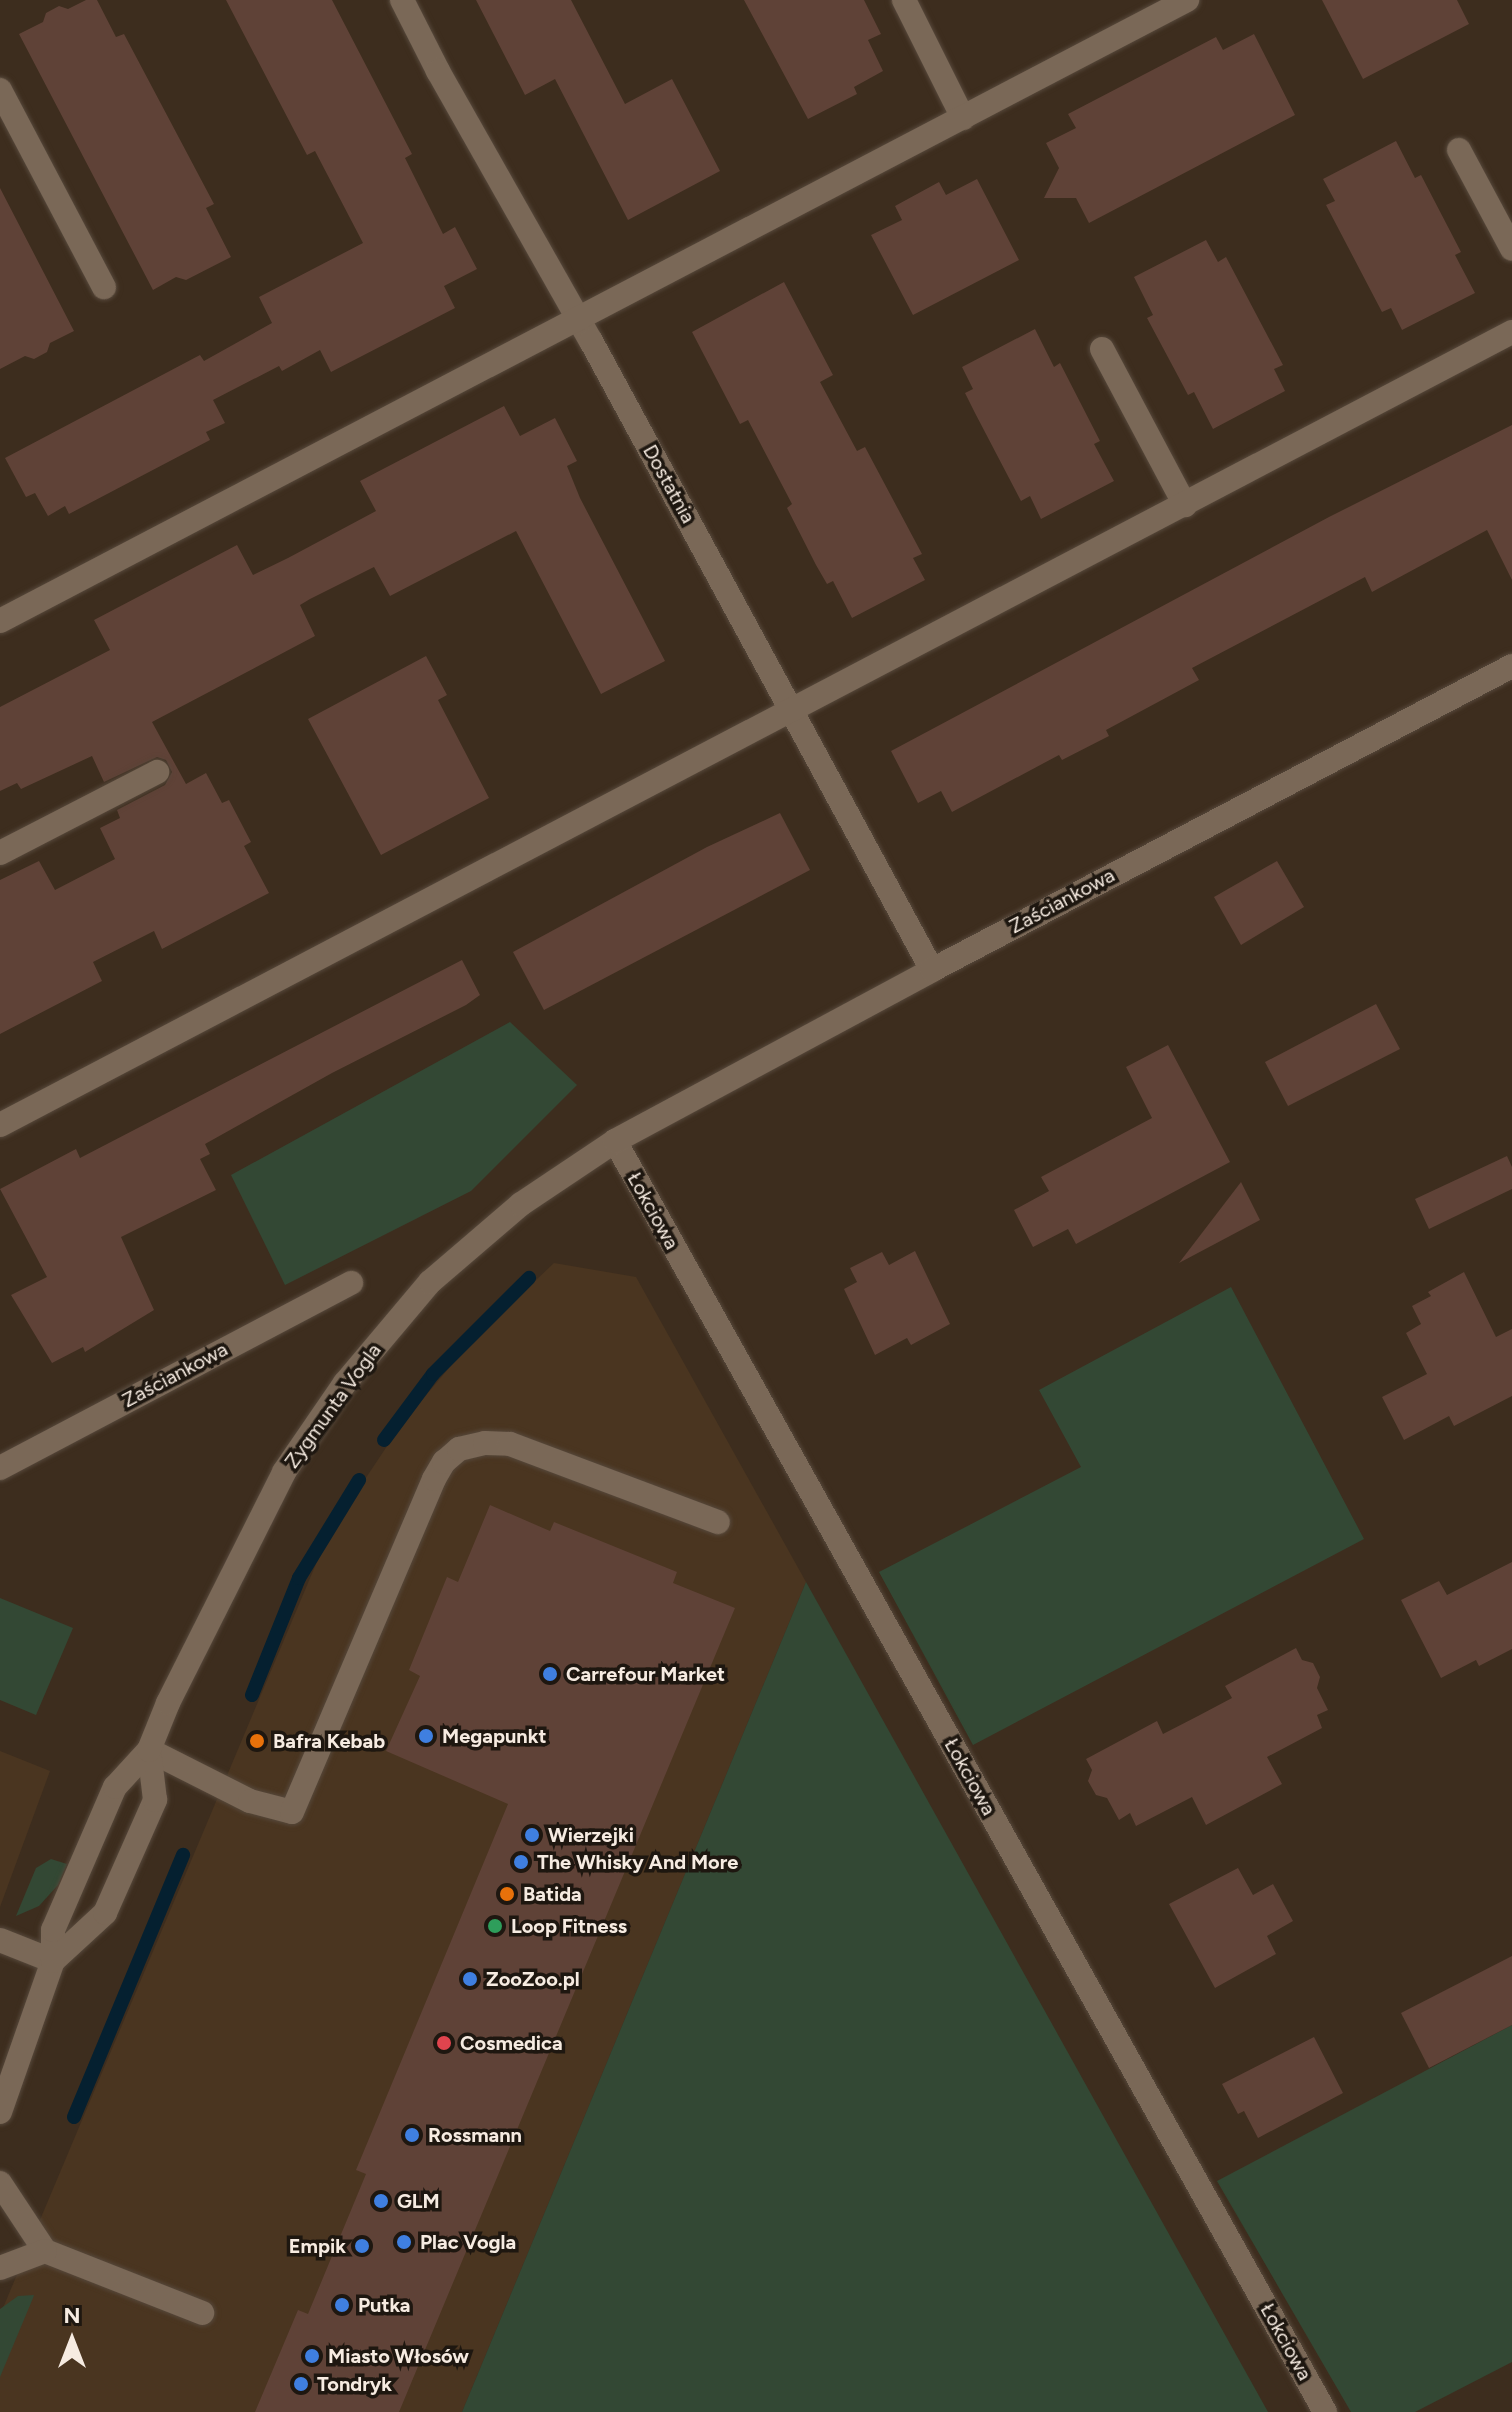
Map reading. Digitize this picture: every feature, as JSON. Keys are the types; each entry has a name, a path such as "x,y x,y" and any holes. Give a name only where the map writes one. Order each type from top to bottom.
{"street":[{"name":"Dostatnia","path":"402,0 438,71 792,709 932,970"},
{"path":"904,0 963,118"},
{"path":"0,621 1187,0"},
{"path":"0,90 104,287"},
{"path":"1459,150 1512,249"},
{"path":"0,1125 1512,332"},
{"path":"1102,349 1185,505"},
{"name":"Zaściankowa","path":"615,1141 932,970 1512,666"},
{"path":"0,853 157,772"},
{"name":"Zygmunta Vogla","path":"0,2112 53,1961 53,1930 115,1787 149,1750 180,1678 284,1472 345,1383 430,1282 521,1204 615,1141"},
{"name":"Łokciowa","path":"615,1141 1325,2412"},
{"name":"Zaściankowa","path":"0,1468 351,1283"},
{"path":"149,1750 250,1801 292,1812 434,1479 444,1462 459,1449 485,1443 510,1444 718,1522"},
{"name":"Zygmunta Vogla","path":"53,1961 105,1913 155,1800 149,1750"},
{"path":"0,1940 53,1961"},
{"path":"0,2183 45,2251 202,2313"},
{"path":"0,2268 45,2251"}],"shaded area":[{"path":"554,1263 636,1277 806,1582 462,2412 0,2412 0,2315 316,1564 338,1520 401,1425 470,1343"},
{"path":"0,1751 50,1771 0,1907"}],"green space":[{"path":"510,1022 577,1085 471,1191 285,1285 231,1175"},
{"path":"1231,1287 1364,1539 973,1745 879,1572 1081,1467 1039,1390"},
{"path":"806,1582 1268,2412 462,2412"},
{"path":"0,1598 73,1628 36,1715 0,1700"},
{"path":"51,1859 67,1864 58,1885 39,1906 16,1916 36,1868"},
{"path":"1512,2025 1512,2362 1415,2412 1351,2412 1217,2181"},
{"path":"34,2295 0,2377 0,2309 18,2296"}],"building":[{"path":"86,0 97,0 116,37 124,34 214,204 206,208 231,257 186,280 176,277 153,290 19,34 43,22 46,13 59,6 68,9"},
{"path":"226,0 332,0 412,154 405,158 443,234 455,227 477,269 444,286 455,308 331,372 320,350 282,371 279,366 213,400 225,423 206,432 210,440 69,514 65,506 48,516 35,493 26,497 5,458 200,355 204,361 272,323 259,297 363,243 315,151 307,155"},
{"path":"476,0 571,0 625,104 672,79 720,171 628,220 555,79 525,95"},
{"path":"744,0 864,0 881,34 868,40 883,71 854,87 857,94 808,119"},
{"path":"1322,0 1457,0 1469,24 1363,79"},
{"path":"1254,34 1295,115 1089,223 1076,198 1044,198 1059,168 1046,143 1076,128 1068,114 1216,37 1223,50"},
{"path":"1396,141 1415,178 1421,175 1461,252 1455,255 1475,293 1402,330 1391,308 1382,312 1326,205 1335,201 1323,179"},
{"path":"977,179 1019,260 913,315 871,235 902,220 895,206 939,182 946,195"},
{"path":"0,188 74,331 50,343 47,352 34,359 25,356 0,369"},
{"path":"1206,240 1218,262 1226,257 1283,365 1274,369 1285,391 1213,429 1194,392 1188,395 1147,318 1153,315 1134,277"},
{"path":"784,282 833,375 820,382 857,451 865,447 922,554 913,558 925,580 852,618 833,581 827,584 816,565 787,508 792,504 748,420 740,424 692,332"},
{"path":"1035,329 1054,367 1060,363 1100,441 1094,444 1114,481 1041,519 1030,496 1021,501 975,413 965,393 973,389 962,367"},
{"path":"504,406 520,436 555,418 577,461 567,466 580,498 665,661 601,694 516,531 390,596 374,567 310,599 300,605 315,636 152,722 186,784 206,773 222,803 229,800 251,842 244,846 269,893 162,949 154,931 93,962 102,981 0,1034 0,880 39,861 55,890 115,859 100,828 120,818 117,810 165,785 172,772 166,760 157,757 104,782 92,756 21,789 17,783 0,791 0,707 110,650 94,620 237,545 253,575 288,558 376,511 360,481"},
{"path":"1512,425 1512,580 1487,530 1372,592 1365,577 1192,668 1199,680 1106,730 1109,736 1062,760 1059,755 952,812 941,791 918,803 891,751 1329,517"},
{"path":"426,656 447,695 438,700 489,798 381,855 308,719"},
{"path":"780,813 810,870 544,1010 513,952 707,847"},
{"path":"1277,861 1304,907 1241,945 1214,897"},
{"path":"462,960 480,995 205,1144 210,1154 200,1159 216,1190 121,1237 154,1310 85,1352 83,1347 52,1363 11,1295 47,1277 0,1189 76,1149 80,1158"},
{"path":"1376,1004 1400,1049 1288,1106 1265,1062"},
{"path":"1168,1045 1230,1162 1076,1244 1068,1229 1033,1247 1014,1210 1049,1191 1041,1177 1152,1118 1126,1067"},
{"path":"1507,1156 1512,1167 1512,1189 1429,1229 1415,1199"},
{"path":"1241,1182 1260,1220 1179,1263"},
{"path":"915,1251 950,1324 911,1345 907,1338 875,1355 844,1289 857,1282 850,1268 882,1252 889,1265"},
{"path":"1464,1272 1496,1337 1512,1329 1512,1396 1454,1426 1449,1416 1404,1440 1382,1397 1427,1374 1406,1333 1421,1324 1412,1306 1431,1296 1428,1292"},
{"path":"490,1505 550,1531 554,1522 677,1572 673,1583 735,1608 399,2412 255,2412 298,2310 308,2314 366,2174 356,2170 508,1804 386,1751 420,1676 409,1670 447,1577 458,1582"},
{"path":"1512,1562 1512,1649 1479,1666 1476,1660 1441,1678 1401,1600 1439,1581 1447,1595"},
{"path":"1296,1648 1302,1660 1313,1663 1320,1677 1317,1688 1328,1710 1317,1715 1322,1728 1267,1757 1282,1784 1206,1825 1192,1797 1136,1826 1130,1813 1119,1820 1107,1798 1096,1795 1088,1781 1092,1770 1086,1759 1157,1721 1163,1734 1198,1716 1232,1698 1225,1686"},
{"path":"1238,1868 1253,1895 1273,1884 1293,1921 1267,1936 1276,1954 1215,1988 1169,1904"},
{"path":"1512,1956 1512,2025 1429,2068 1401,2013"},
{"path":"1314,2037 1343,2093 1258,2138 1244,2111 1238,2114 1222,2084"}],"waterway":[{"path":"384,1440 433,1374 529,1278"},
{"path":"252,1695 299,1578 359,1480"},
{"path":"74,2117 183,1855"}],"place":[{"name":"Carrefour Market","path":"550,1674"},
{"name":"Megapunkt","path":"426,1736"},
{"name":"Bafra Kebab","path":"257,1741"},
{"name":"Wierzejki","path":"532,1835"},
{"name":"The Whisky And More","path":"521,1862"},
{"name":"Batida","path":"507,1894"},
{"name":"Loop Fitness","path":"495,1926"},
{"name":"ZooZoo.pl","path":"470,1979"},
{"name":"Cosmedica","path":"444,2043"},
{"name":"Rossmann","path":"412,2135"},
{"name":"GLM","path":"381,2201"},
{"name":"Plac Vogla","path":"404,2242"},
{"name":"Empik","path":"362,2246"},
{"name":"Putka","path":"342,2305"},
{"name":"Miasto Włosów","path":"312,2356"},
{"name":"Tondryk","path":"301,2384"}]}
